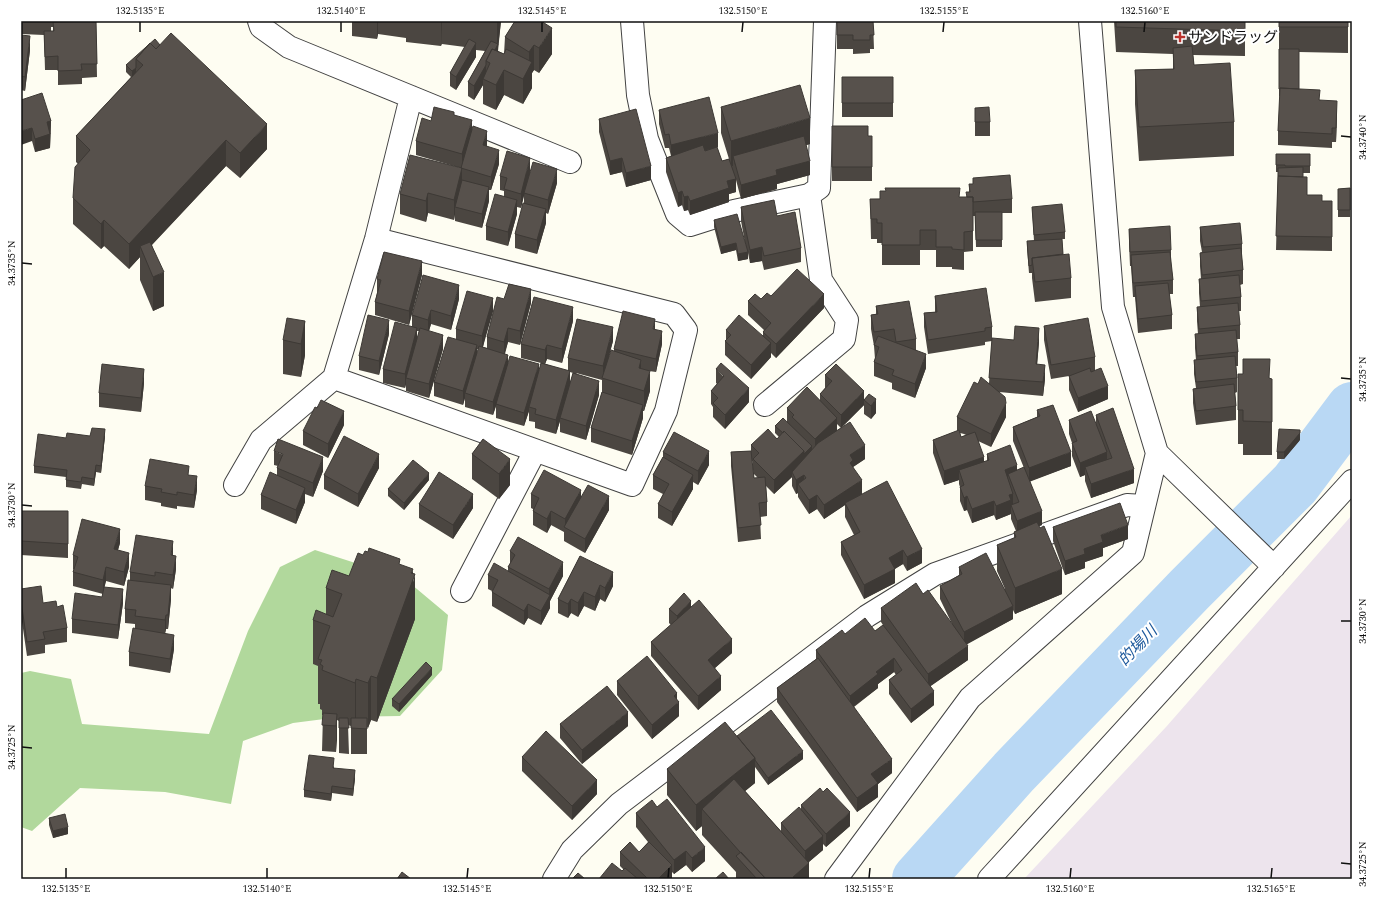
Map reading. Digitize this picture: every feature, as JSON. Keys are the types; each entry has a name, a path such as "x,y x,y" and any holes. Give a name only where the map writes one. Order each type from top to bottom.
{"street":[{"path":"259,21 261,27 289,47 570,162"},
{"path":"632,21 638,95 647,139 677,214 690,225 734,211 809,195 819,188 825,21"},
{"path":"1090,21 1113,307 1157,453 1274,567"},
{"path":"235,486 262,440 334,378 376,239 411,97"},
{"path":"765,405 844,339 848,320 821,280 809,195"},
{"path":"334,378 632,485 666,411 686,330 674,314 376,239"},
{"path":"462,591 535,451"},
{"path":"836,879 970,698 1133,553 1157,453"},
{"path":"989,879 1352,481"},
{"path":"554,879 572,850 619,804 867,616 935,574 1127,505 1144,506"}],"shaded area":[{"path":"1352,515 1352,879 1024,879 1166,727"}],"green space":[{"path":"315,550 405,579 448,615 442,670 400,716 340,717 293,723 243,741 231,804 165,792 80,788 32,831 21,827 21,673 30,671 71,679 82,724 209,734 248,631 280,567"}],"building":[{"path":"96,21 97,64 81,64 82,70 58,71 58,56 45,57 44,31 54,31 53,22"},
{"path":"515,21 541,21 552,28 539,48 534,45 529,52 505,37"},
{"path":"837,21 873,21 874,35 870,35 870,40 853,40 853,35 837,35"},
{"path":"1116,21 1245,21 1245,31 1116,27"},
{"path":"1279,21 1348,21 1348,27 1279,27"},
{"path":"171,33 267,124 240,153 226,140 129,244 104,220 101,224 73,198 75,167 90,150 76,136 143,65 136,59 150,43 156,49"},
{"path":"21,35 30,36 25,77 21,76"},
{"path":"155,39 160,45 156,49 150,43"},
{"path":"469,39 476,43 456,77 450,73"},
{"path":"491,41 498,44 495,50 492,49 486,61 486,65 474,86 468,82"},
{"path":"148,45 136,59 136,68 132,71 126,65"},
{"path":"1192,46 1194,65 1230,63 1234,122 1139,127 1135,70 1174,69 1173,48"},
{"path":"492,49 504,54 506,49 532,62 523,79 504,70 496,85 483,79 490,63 486,61"},
{"path":"1279,49 1299,49 1299,89 1279,89"},
{"path":"842,77 893,77 893,103 842,103"},
{"path":"800,85 810,118 731,141 721,107"},
{"path":"1280,88 1320,90 1319,100 1337,101 1336,128 1332,128 1332,134 1278,131"},
{"path":"42,93 51,121 47,122 50,134 35,139 32,128 21,131 21,100"},
{"path":"709,97 718,133 671,145 669,134 665,135 659,110"},
{"path":"434,107 454,112 454,115 472,120 462,154 416,141 422,118 431,121"},
{"path":"989,107 990,122 975,122 975,108"},
{"path":"636,109 651,166 626,173 622,158 610,161 599,119"},
{"path":"473,126 487,131 483,145 499,150 491,177 461,168"},
{"path":"832,126 868,126 868,136 872,136 872,167 832,167"},
{"path":"804,136 810,161 776,170 777,175 741,185 733,156"},
{"path":"703,145 705,151 717,147 722,161 729,159 736,179 727,181 729,188 690,201 688,196 684,197 682,191 678,193 666,158"},
{"path":"507,151 530,158 521,194 504,189 507,178 500,176"},
{"path":"1276,154 1310,154 1310,166 1276,165"},
{"path":"410,155 462,168 454,200 428,193 426,201 400,194"},
{"path":"533,162 557,169 548,200 524,193"},
{"path":"1303,167 1303,177 1278,176 1278,168"},
{"path":"1010,175 1012,199 973,202 973,197 967,197 966,192 970,192 969,184 973,184 973,178"},
{"path":"1278,176 1307,177 1307,195 1322,195 1322,201 1332,201 1332,237 1276,236"},
{"path":"462,180 489,187 482,214 455,207"},
{"path":"885,188 960,188 959,197 973,197 973,231 964,232 964,250 952,249 952,247 936,247 936,230 920,230 920,245 882,245 882,223 877,223 877,219 871,219 870,199 880,199 880,191 886,191"},
{"path":"1350,188 1350,210 1338,210 1338,189"},
{"path":"495,194 517,200 508,232 486,226"},
{"path":"774,200 777,216 795,212 801,248 764,256 762,247 750,250 741,207"},
{"path":"523,203 546,209 537,240 515,234"},
{"path":"1062,204 1065,232 1034,235 1032,207"},
{"path":"975,212 1002,212 1002,240 976,240"},
{"path":"737,214 748,252 738,254 736,243 721,247 714,220"},
{"path":"1240,223 1242,244 1203,247 1200,227"},
{"path":"1170,226 1171,250 1130,252 1129,229"},
{"path":"1062,239 1063,254 1032,258 1032,265 1029,266 1027,241"},
{"path":"150,242 164,272 153,277 140,246"},
{"path":"1241,248 1243,270 1202,275 1200,253"},
{"path":"384,252 422,261 409,311 375,302 381,280 377,279"},
{"path":"1170,252 1173,280 1133,283 1131,255"},
{"path":"1069,254 1071,278 1035,282 1032,258"},
{"path":"797,269 824,294 776,344 763,332 771,323 748,301 755,294 761,299 767,293 771,296"},
{"path":"423,275 459,285 451,316 431,310 428,320 412,315"},
{"path":"1239,275 1241,297 1201,301 1199,279"},
{"path":"1168,283 1172,315 1138,319 1135,286"},
{"path":"509,284 531,289 520,331 508,328 504,342 487,337 497,297 504,299"},
{"path":"986,288 992,327 985,328 985,331 928,340 924,313 937,312 935,296"},
{"path":"467,291 493,298 482,336 456,329"},
{"path":"534,297 573,307 562,349 547,345 545,350 521,344"},
{"path":"909,301 916,339 896,342 894,329 874,332 871,315 878,314 876,306"},
{"path":"1238,303 1240,325 1199,329 1197,307"},
{"path":"623,311 655,319 653,329 662,331 656,359 614,349"},
{"path":"368,315 389,320 379,361 359,356"},
{"path":"739,315 771,343 751,365 725,341 731,335 726,330"},
{"path":"287,318 305,321 301,344 283,340"},
{"path":"1088,318 1095,357 1051,365 1044,326"},
{"path":"577,319 613,327 603,366 568,358"},
{"path":"395,322 417,328 405,374 383,369"},
{"path":"1015,326 1039,328 1036,364 1045,365 1043,382 989,378 992,338 1014,340"},
{"path":"420,328 443,335 429,384 406,378"},
{"path":"1236,330 1238,352 1197,356 1195,334"},
{"path":"878,336 926,354 915,384 892,375 894,370 874,362 879,347 874,345"},
{"path":"448,337 477,345 463,391 434,382"},
{"path":"479,346 508,355 493,402 465,393"},
{"path":"611,350 641,360 639,368 650,371 644,391 602,378"},
{"path":"510,356 539,364 524,413 496,404"},
{"path":"1235,356 1237,378 1196,382 1194,360"},
{"path":"1243,359 1270,359 1269,378 1272,379 1272,422 1243,421 1243,410 1238,410 1238,374 1243,374"},
{"path":"541,363 570,371 556,420 535,414 536,409 529,407"},
{"path":"721,363 749,388 725,415 713,403 718,398 711,391 724,376 716,369"},
{"path":"102,364 144,369 141,398 99,393"},
{"path":"836,364 864,391 841,415 820,394 832,381 825,375"},
{"path":"1090,368 1091,372 1101,368 1108,386 1078,398 1069,376"},
{"path":"573,373 599,381 586,426 560,418"},
{"path":"981,377 1005,397 1006,403 991,434 957,417 974,382 978,384"},
{"path":"1234,384 1236,406 1196,411 1193,389"},
{"path":"807,387 837,418 815,439 792,417 794,415 787,408"},
{"path":"602,392 643,405 632,441 591,428"},
{"path":"869,394 876,399 871,406 864,400"},
{"path":"321,400 344,411 328,444 303,431 315,407 317,408"},
{"path":"1053,405 1071,452 1029,468 1013,427 1040,416 1037,410"},
{"path":"1113,408 1134,469 1091,484 1085,467 1112,458 1096,415"},
{"path":"1091,411 1107,452 1080,463 1072,443 1077,441 1069,420"},
{"path":"783,418 812,446 804,454 804,451 784,431 783,433 775,426"},
{"path":"850,422 865,445 850,455 853,460 850,463 862,480 824,505 817,495 809,500 798,484 806,478 804,475 796,480 792,472 818,443"},
{"path":"92,428 105,429 101,466 96,465 94,479 82,477 81,482 66,480 67,470 34,466 38,434 66,438 67,433 90,436"},
{"path":"768,429 777,439 784,431 804,451 774,480 753,459 759,453 751,445"},
{"path":"1279,429 1300,430 1300,433 1284,452 1277,452"},
{"path":"959,430 961,437 975,432 984,457 944,471 933,440"},
{"path":"674,432 709,451 698,471 663,452"},
{"path":"344,436 379,454 358,494 324,475"},
{"path":"278,439 323,457 313,483 277,468 283,454 274,451"},
{"path":"483,439 510,459 499,474 472,454"},
{"path":"1010,445 1017,465 1005,470 1013,494 1009,495 1011,500 996,506 994,501 972,509 967,496 964,498 960,487 964,485 959,470 989,460 987,454"},
{"path":"751,451 754,478 765,477 767,502 759,503 761,525 738,528 731,452"},
{"path":"663,457 693,475 672,512 658,504 669,484 653,475"},
{"path":"150,459 189,466 188,475 197,476 194,495 177,492 177,495 161,492 162,489 145,486"},
{"path":"413,460 429,473 404,503 388,489"},
{"path":"1024,467 1042,511 1017,521 1011,505 1019,502 1008,474"},
{"path":"544,470 581,490 565,519 551,511 547,519 533,511 539,498 531,494"},
{"path":"270,472 305,488 296,510 261,495"},
{"path":"439,472 473,494 453,525 419,504"},
{"path":"887,481 922,549 907,557 903,550 889,558 895,569 864,585 841,542 860,532 845,503"},
{"path":"588,485 609,496 585,539 564,527"},
{"path":"1120,503 1128,525 1101,535 1103,542 1084,549 1085,554 1065,561 1053,527"},
{"path":"21,511 68,511 68,544 21,541"},
{"path":"82,519 120,529 114,549 129,553 124,572 106,567 103,580 73,572 78,557 73,555"},
{"path":"1037,522 1040,528 1044,526 1062,569 1015,588 997,545 1016,537 1014,532"},
{"path":"136,535 173,541 171,555 176,556 173,575 155,572 155,576 130,572"},
{"path":"518,537 563,562 549,589 508,567 515,555 510,551"},
{"path":"369,548 400,559 399,564 413,569 411,573 415,574 377,678 371,676 368,683 356,679 355,683 322,670 323,666 320,664 322,660 318,659 330,626 313,620 316,610 333,617 342,594 326,588 332,570 349,576 358,553 363,555 365,551 368,552"},
{"path":"986,553 1013,606 964,632 940,586 962,574 959,567"},
{"path":"580,556 613,572 605,588 600,585 595,597 584,592 578,603 571,599 568,604 558,599"},
{"path":"494,563 550,595 541,611 528,604 524,611 492,592 498,580 488,575"},
{"path":"128,580 171,585 168,615 166,615 165,620 135,616 136,610 125,609"},
{"path":"916,583 923,594 928,590 968,646 928,674 881,608"},
{"path":"41,586 43,603 56,601 57,607 63,605 67,628 43,632 45,639 27,642 21,601 21,589"},
{"path":"104,587 123,589 118,625 72,619 75,593 102,597"},
{"path":"684,593 691,601 677,616 669,609"},
{"path":"699,600 732,639 708,660 721,676 698,696 651,642"},
{"path":"865,618 875,631 883,625 934,691 911,709 889,680 902,670 894,658 876,672 878,674 850,696 816,650 842,630 845,634"},
{"path":"133,628 174,635 170,659 129,652"},
{"path":"647,656 677,693 674,696 679,702 652,725 617,681"},
{"path":"818,658 892,759 871,774 878,783 857,798 777,688"},
{"path":"426,662 432,668 399,704 392,699"},
{"path":"607,686 628,712 582,750 560,724"},
{"path":"771,710 803,751 768,778 755,758 737,736"},
{"path":"323,713 337,714 336,726 322,725"},
{"path":"339,718 348,718 349,728 339,728"},
{"path":"351,718 367,718 367,729 351,728"},
{"path":"725,722 755,758 696,805 667,769"},
{"path":"546,731 597,780 572,806 522,757"},
{"path":"309,755 334,758 333,768 355,770 353,789 332,786 331,794 304,790"},
{"path":"734,779 809,863 793,877 795,879 766,879 702,809"},
{"path":"820,788 823,792 827,788 850,812 826,834 801,805"},
{"path":"667,799 705,847 692,858 686,851 674,860 636,813 652,800 657,807"},
{"path":"799,807 823,836 805,851 781,823"},
{"path":"65,814 68,827 53,831 49,818"},
{"path":"630,842 639,852 649,842 672,865 658,879 648,879 620,852"},
{"path":"741,852 766,879 757,879 736,856"},
{"path":"612,863 622,871 625,868 638,879 599,879"},
{"path":"402,872 411,879 397,879"},
{"path":"723,872 729,879 715,879"},
{"path":"578,873 585,879 572,879"}],"waterway":[{"name":"的場川","path":"918,879 1014,772 1189,590 1295,484 1352,408"}],"place":[{"name":"サンドラッグ","path":"1180,37"}]}
